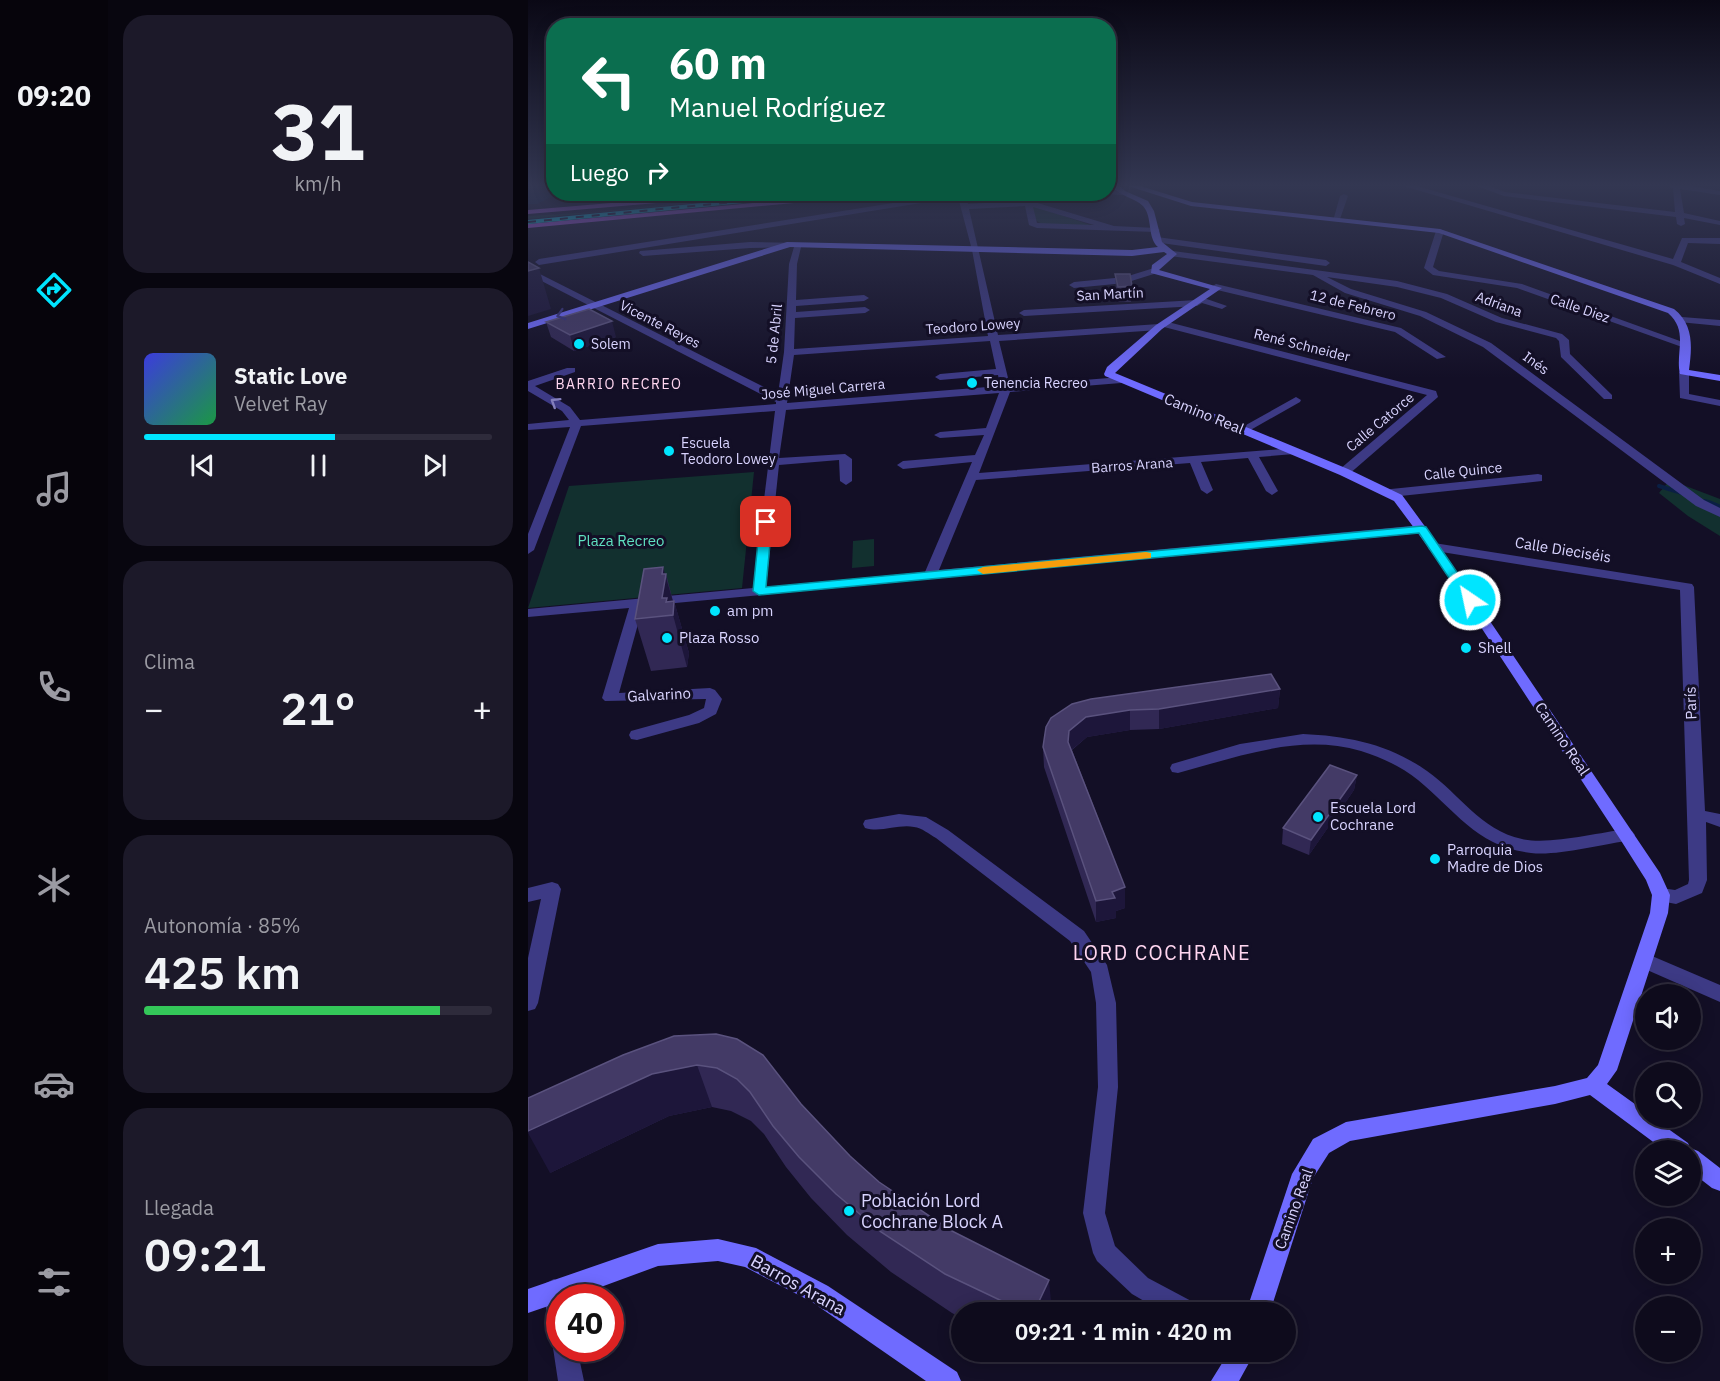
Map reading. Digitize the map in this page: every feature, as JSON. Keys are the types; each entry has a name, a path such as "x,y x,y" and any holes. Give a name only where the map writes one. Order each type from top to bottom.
{"street":[{"path":"539,262 617,249"},
{"path":"528,263 696,249"},
{"path":"528,326 778,249"},
{"name":"5 de Abril","path":"759,591 780,404 789,352 793,303 793,249"},
{"path":"956,249 1169,252"},
{"path":"1244,249 1326,263"},
{"name":"Calle Diez","path":"1434,249 1428,268 1436,273 1519,286 1686,345"},
{"path":"1494,249 1665,308 1682,320 1720,323"},
{"path":"1629,249 1676,263 1720,281"},
{"path":"1676,263 1681,249"},
{"path":"930,575 991,431 1006,389 993,338 976,250"},
{"path":"1154,271 1169,252"},
{"name":"Adriana","path":"1169,252 1314,274 1374,280 1443,296 1499,320 1549,332 1564,340 1566,355 1608,397"},
{"name":"Vicente Reyes","path":"528,271 780,404"},
{"path":"1074,285 1126,280 1154,271 1216,287 1217,290 1162,326 1109,371 1113,377 1121,380"},
{"name":"Inés","path":"1314,274 1348,291 1423,314 1487,345 1700,502 1720,513"},
{"name":"12 de Febrero","path":"1216,287 1229,288 1398,330 1442,357"},
{"path":"793,303 864,298"},
{"path":"1199,301 1222,306"},
{"name":"San Martín","path":"1024,313 1199,301"},
{"path":"791,315 866,310"},
{"path":"1682,320 1686,345 1684,396 1720,403"},
{"name":"Teodoro Lowey","path":"789,352 1162,326"},
{"name":"René Schneider","path":"1162,326 1432,393"},
{"path":"528,385 571,370"},
{"path":"940,376 1001,372"},
{"path":"1684,372 1720,378"},
{"name":"José Miguel Carrera","path":"528,427 780,404 1121,380"},
{"name":"Camino Real","path":"1121,380 1344,472 1391,493 1404,504 1626,835 1654,878 1661,895"},
{"path":"528,385 566,409 577,423 528,550"},
{"name":"Calle Catorce","path":"1344,472 1433,397 1432,393"},
{"path":"1243,430 1296,400"},
{"path":"940,435 991,431"},
{"name":"Barros Arana","path":"971,477 1293,451"},
{"path":"773,462 841,456 846,459 846,481"},
{"path":"1253,456 1272,491"},
{"path":"903,465 979,458"},
{"path":"1195,460 1207,490"},
{"name":"Calle Quince","path":"1391,493 1538,478"},
{"path":"528,613 1422,530"},
{"name":"Calle Dieciséis","path":"1434,547 1687,587"},
{"name":"París","path":"1661,895 1676,897 1696,888 1698,880 1687,587"},
{"name":"Galvarino","path":"637,603 610,698 710,693 714,699 711,711 694,719 637,735"},
{"path":"1178,768 1219,754 1272,741 1305,738 1336,740 1367,746 1394,757 1422,775 1489,834 1504,840 1534,848 1626,835"},
{"path":"1697,819 1707,816 1720,821"},
{"path":"871,824 899,820 920,821 942,834 1077,936 1100,970 1106,1003 1108,1087 1094,1213 1106,1253 1140,1286 1168,1302"},
{"path":"528,895 552,889 528,1003"},
{"path":"1661,895 1659,913 1645,961 1607,1070 1593,1085 1667,1140"},
{"path":"1645,961 1720,994"},
{"name":"Camino Real","path":"1261,1302 1303,1174 1321,1146 1347,1132 1555,1095 1593,1085"},
{"path":"1701,1166 1720,1180"},
{"name":"Barros Arana","path":"574,1284 658,1255 718,1250 748,1256 820,1294 948,1381"},
{"name":"Barros Arana","path":"528,1301 546,1294"},
{"path":"568,1362 571,1381"},
{"path":"1224,1381 1236,1362"}],"green space":[{"name":"Plaza Recreo","path":"754,472 742,588 528,608 569,486"},
{"path":"1670,480 1720,499 1720,536 1688,516 1659,493"},
{"path":"874,539 874,566 852,568 853,541"}],"building":[{"path":"528,262 539,268 528,271"},
{"path":"1115,274 1130,274 1132,286 1118,287"},
{"path":"589,309 612,321 570,335 546,322"},
{"path":"663,567 662,574 666,574 662,598 667,598 666,602 674,601 673,615 635,619 644,569"},
{"path":"1271,674 1280,689 1159,709 1130,710 1086,717 1069,731 1068,742 1125,887 1112,892 1115,898 1096,901 1043,747 1046,727 1051,718 1072,704 1091,699"},
{"path":"1330,765 1357,775 1311,840 1283,828"},
{"path":"716,1034 737,1039 763,1055 801,1104 850,1156 879,1182 952,1231 1049,1280 1039,1302 1004,1302 945,1274 881,1232 836,1194 799,1157 773,1126 750,1092 737,1079 717,1068 697,1065 652,1074 528,1131 528,1098 623,1055 674,1036"}],"waterway":[{"path":"1659,486 1682,493"},
{"path":"1705,501 1712,504"},
{"path":"1708,502 1720,507"}],"slow traffic":[{"path":"983,570 1146,555"}],"place":[{"name":"Solem","path":"579,344"},
{"name":"Tenencia Recreo","path":"972,383"},
{"name":"Escuela Teodoro Lowey","path":"669,451"},
{"name":"am pm","path":"715,611"},
{"name":"Plaza Rosso","path":"667,638"},
{"name":"Shell","path":"1466,648"},
{"name":"Escuela Lord Cochrane","path":"1318,817"},
{"name":"Parroquia Madre de Dios","path":"1435,859"},
{"name":"Población Lord Cochrane Block A","path":"849,1211"}],"district":[{"name":"BARRIO RECREO","path":"619,384"},
{"name":"LORD COCHRANE","path":"1162,953"}],"route":[{"path":"766,522 759,591 1422,530 1470,600"}]}
